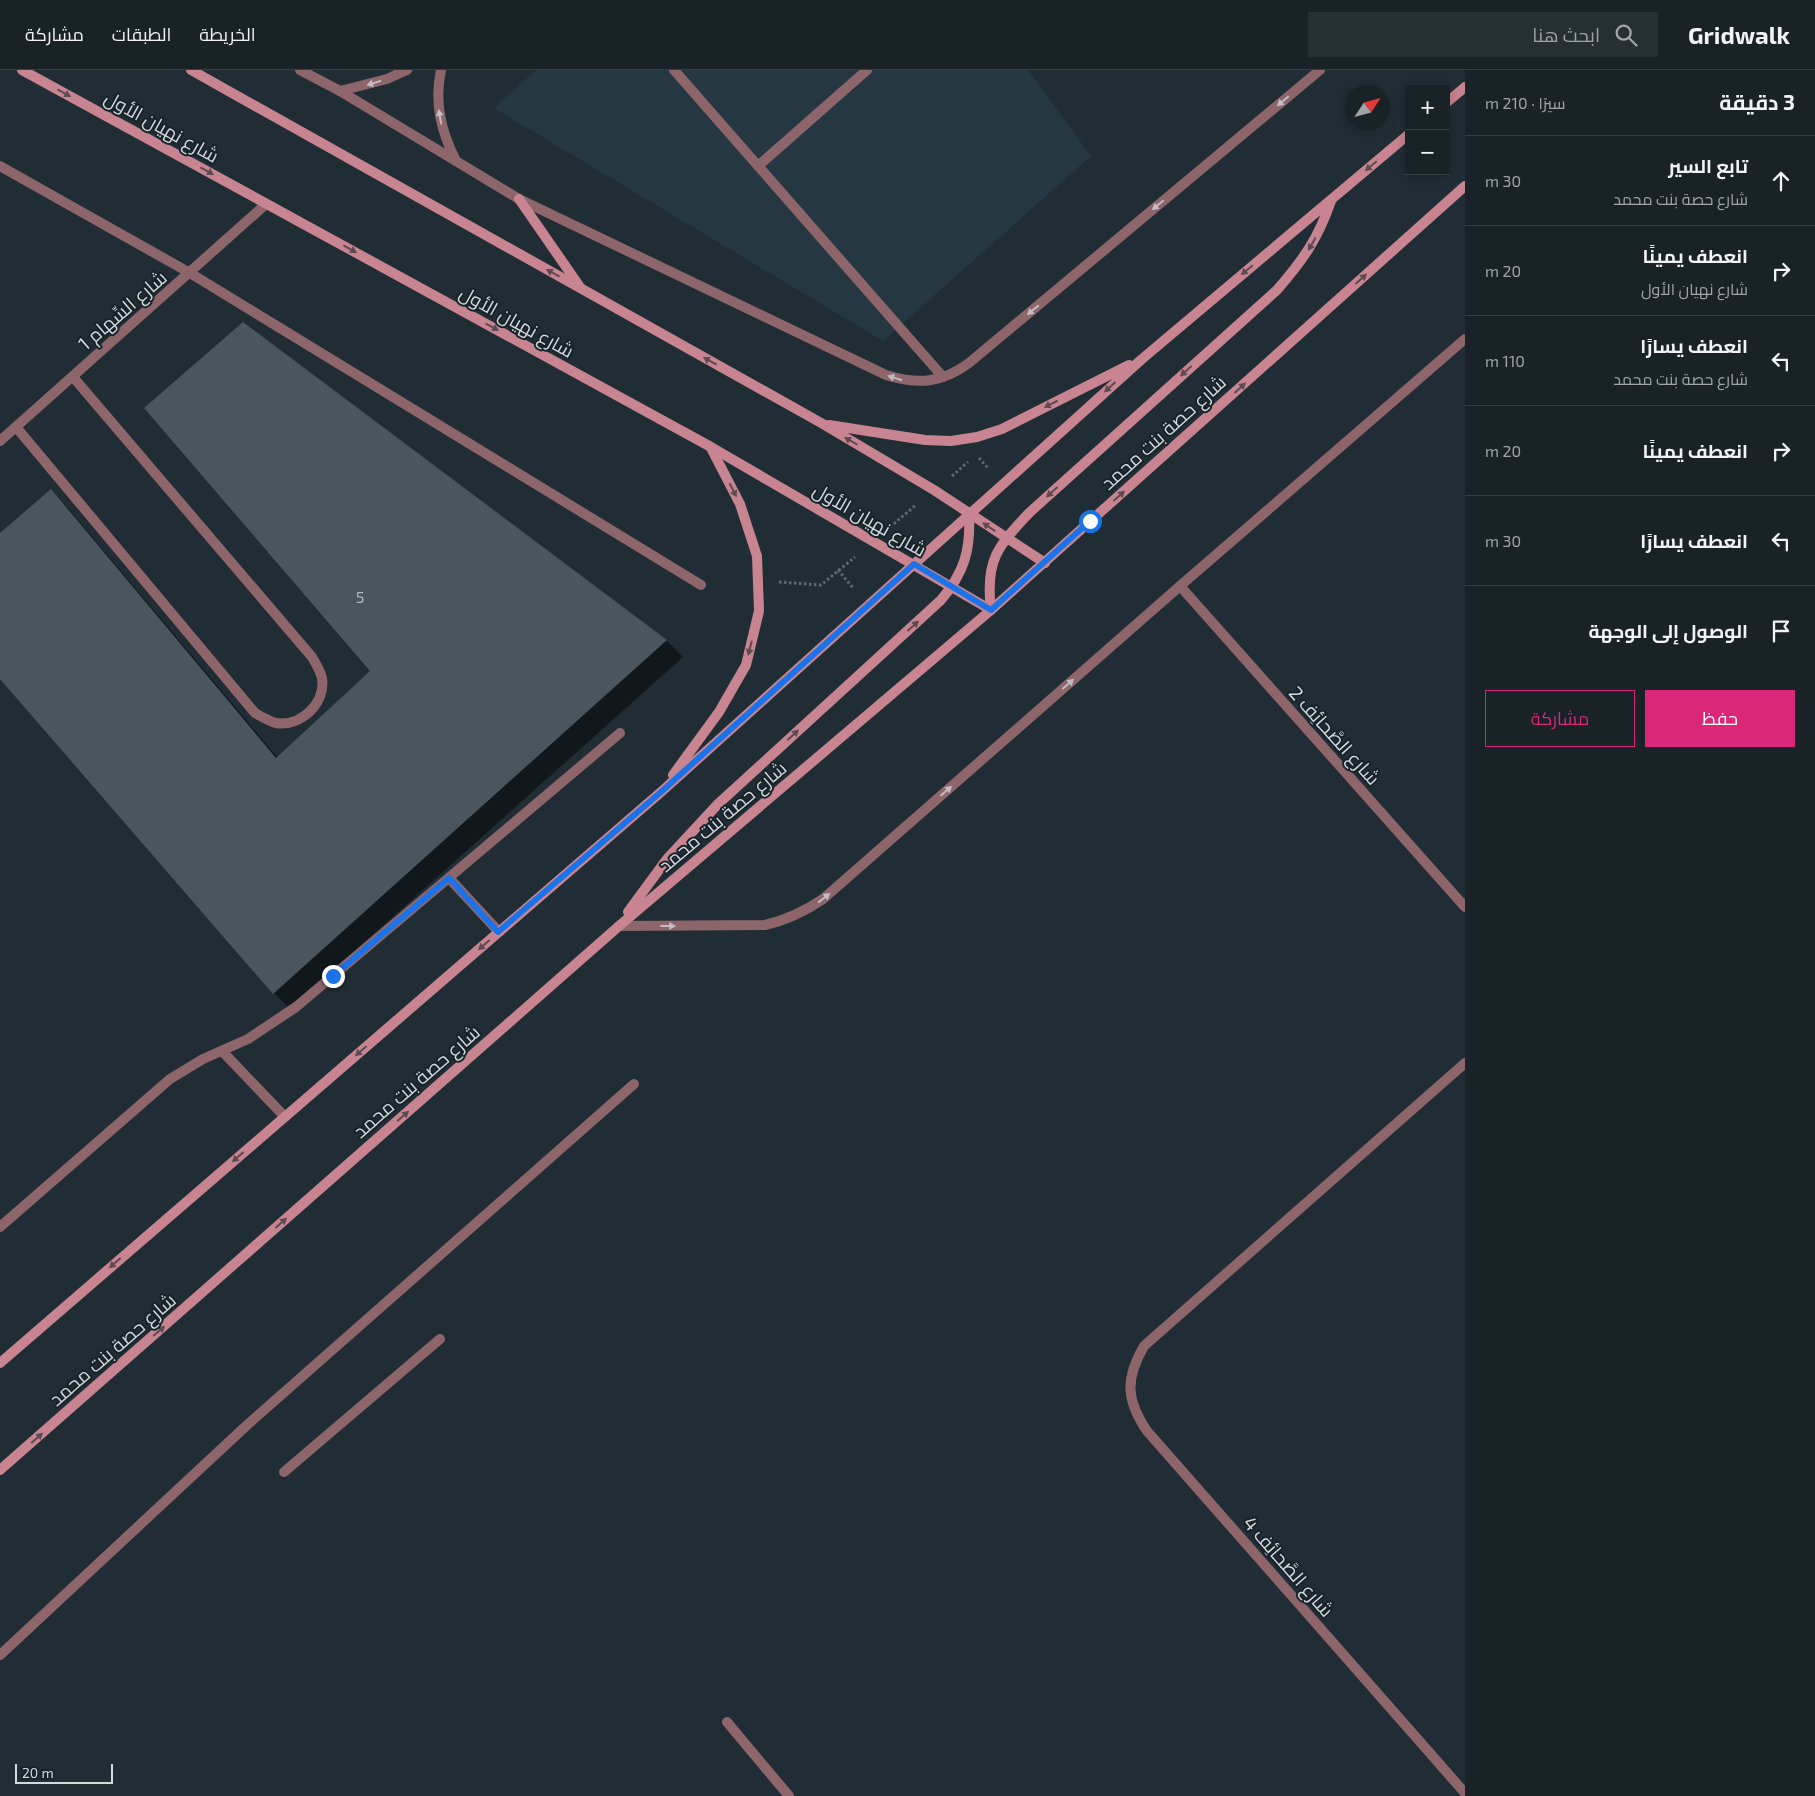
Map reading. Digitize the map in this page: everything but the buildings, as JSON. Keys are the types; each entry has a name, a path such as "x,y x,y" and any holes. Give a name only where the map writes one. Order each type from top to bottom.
{"main road":[{"name":"شارع نهيان الأول","path":"22,70 711,447 991,610"},
{"path":"191,70 823,424 934,490 1005,538 1045,562"},
{"path":"1450,100 1465,87"},
{"path":"0,1363 661,792 1142,359 1405,137"},
{"name":"شارع حصة بنت محمد","path":"0,1470 619,926 991,610 1465,186"},
{"path":"520,199 582,289"},
{"path":"991,610 990,572 996,554 1005,538 1037,506 1277,290 1297,268 1311,247 1323,224 1331,199"},
{"path":"823,424 925,440 951,441 977,437 1002,429 1142,359"},
{"path":"661,792 719,712 746,665 759,611 757,556 740,504 711,447"},
{"path":"619,926 667,858 718,804 934,607 952,587 962,571 968,552 970,514"}],"street":[{"path":"300,70 520,199 886,375 901,380 917,382 943,377 958,371 969,363 1320,70"},
{"path":"340,92 387,79 407,70"},
{"path":"441,70 438,102 440,122 456,161"},
{"path":"674,70 943,377"},
{"path":"758,166 867,70"},
{"path":"0,166 190,274 701,585"},
{"name":"شارع السِّهام 1","path":"0,440 190,274 266,204"},
{"path":"619,926 765,925 786,920 805,912 823,899 1465,339"},
{"path":"16,427 256,713 265,719 283,723 300,719 310,712 317,703 322,685 318,667 312,657 73,377"},
{"name":"شارع الصَّحائِف 2","path":"1180,586 1465,907"},
{"path":"0,1227 154,1091 186,1069 248,1038 296,1007 620,733"},
{"path":"449,878 498,932"},
{"path":"222,1051 285,1117"},
{"name":"شارع الصَّحائِف 4","path":"1465,1062 1144,1346 1135,1362 1130,1380 1131,1398 1136,1415 1147,1431 1465,1793"},
{"path":"0,1655 246,1426 634,1084"},
{"path":"284,1472 440,1339"},
{"path":"727,1722 788,1796"}],"shaded area":[{"path":"536,70 1028,70 1091,156 883,341 494,108"}],"route":[{"path":"333,976 449,878 498,932 661,792 914,564 991,610 1090,521"}]}
